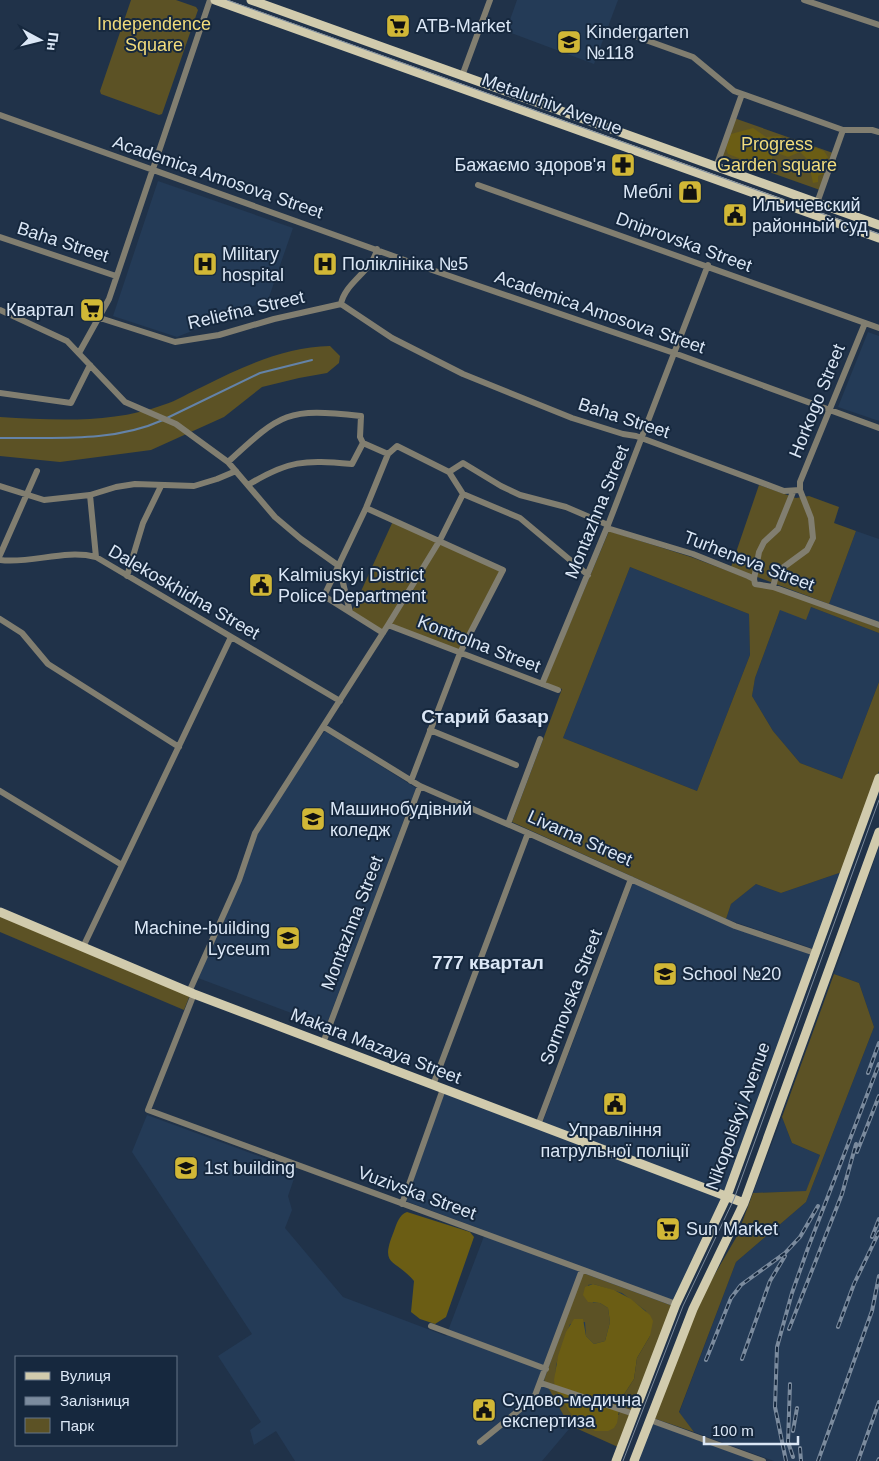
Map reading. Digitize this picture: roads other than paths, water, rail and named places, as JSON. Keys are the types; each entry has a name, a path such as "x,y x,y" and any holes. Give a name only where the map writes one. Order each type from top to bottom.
{"main road":[{"name":"Metalurhiv Avenue","path":"215,0 879,238"},
{"name":"Metalurhiv Avenue","path":"251,0 879,225"},
{"path":"457,88 462,76"},
{"path":"712,178 716,167"},
{"path":"813,214 817,203"},
{"name":"Nikopolskyi Avenue","path":"616,1461 676,1304 727,1196 879,778"},
{"name":"Nikopolskyi Avenue","path":"634,1461 693,1308 744,1203 879,832"},
{"name":"Makara Mazaya Street","path":"0,912 192,993 744,1203"},
{"name":"Livarna Street","path":"815,953 833,959"},
{"path":"634,1414 650,1420"}],"street":[{"path":"79,353 91,328 100,318 116,276 210,0"},
{"path":"462,76 490,0"},
{"path":"804,0 879,25"},
{"path":"626,34 693,57 734,92 843,130 872,130 879,132"},
{"path":"716,167 742,94"},
{"name":"Academica Amosova Street","path":"0,115 435,271 674,353 879,428"},
{"path":"817,203 843,130"},
{"name":"Dniprovska Street","path":"478,185 879,328"},
{"name":"Baha Street","path":"0,237 116,276"},
{"path":"341,304 344,295 374,259 376,249"},
{"name":"Montazhna Street","path":"542,684 608,527 708,266"},
{"name":"Baha Street","path":"341,304 392,338 463,374 572,418 642,438 784,491 793,492"},
{"name":"Reliefna Street","path":"100,318 175,342 219,335 274,319 341,304"},
{"path":"0,310 62,338 79,353 125,402 157,414 176,424 228,462 275,517 301,539 339,566 350,612"},
{"name":"Horkogo Street","path":"800,490 800,482 865,323"},
{"path":"0,393 71,404 90,365"},
{"path":"228,462 276,421 303,412 361,416 360,437 363,443 388,454"},
{"path":"248,485 287,464 320,461 352,464 363,443"},
{"path":"383,632 324,596 366,508 388,454 397,446 449,472 464,494 520,518 588,575"},
{"path":"449,472 464,463 501,486 520,495 566,507 608,527"},
{"path":"0,555 37,471"},
{"path":"0,486 44,500 90,494 135,484 194,486 217,480 236,471"},
{"path":"127,576 143,522 160,486"},
{"path":"754,579 759,552 764,542 778,529 793,492 800,490 811,518 814,538 807,550 777,572 773,587"},
{"path":"90,494 96,557"},
{"path":"192,993 239,880 255,833 302,756 324,727 388,625 440,540 464,494"},
{"path":"366,508 504,570 460,653 411,781"},
{"name":"Turheneva Street","path":"608,527 693,554 754,579 755,584 773,587 879,625"},
{"name":"Dalekoskhidna Street","path":"0,560 15,562 72,554 96,557 340,701"},
{"path":"0,619 22,633 48,664 179,747"},
{"name":"Kontrolna Street","path":"388,625 558,690"},
{"path":"83,947 231,637"},
{"name":"Livarna Street","path":"324,727 420,786 528,832 735,926 815,953"},
{"path":"430,730 516,765"},
{"path":"508,824 540,739"},
{"name":"Montazhna Street","path":"323,1043 420,786"},
{"path":"0,791 122,865"},
{"path":"433,1085 528,832"},
{"name":"Sormovska Street","path":"538,1125 631,879"},
{"name":"Vuzivska Street","path":"192,993 148,1110 676,1304"},
{"path":"402,1204 443,1089"},
{"path":"480,1442 534,1398 582,1270"},
{"path":"431,1326 546,1370"},
{"path":"541,1383 634,1414"},
{"path":"650,1420 763,1461"}],"waterway":[{"path":"167,418 260,373 312,360"},
{"path":"0,438 103,436 144,427 163,420"}],"tram line":[{"path":"227,0 879,234"},
{"path":"623,1461 683,1306 734,1199 879,800"}],"railway":[{"path":"868,1073 879,1043"},
{"path":"786,1461 775,1407 777,1347 792,1293 808,1248 879,1064"},
{"path":"857,1152 879,1096"},
{"path":"789,1329 842,1194 856,1144"},
{"path":"706,1360 731,1298 741,1285 785,1253 800,1237 818,1206"},
{"path":"872,1237 879,1219"},
{"path":"838,1327 854,1284 879,1232"},
{"path":"742,1359 770,1281 785,1256"},
{"path":"818,1461 872,1311 879,1276"},
{"path":"790,1384 788,1442 793,1457"},
{"path":"858,1461 879,1402"},
{"path":"793,1431 797,1408"},
{"path":"800,1448 801,1461"}],"place":[{"name":"ATB-Market","path":"398,26"},
{"name":"Kindergarten №118","path":"569,42"},
{"name":"Бажаємо здоров'я","path":"623,165"},
{"name":"Меблі","path":"690,192"},
{"name":"Ильичевский районный суд","path":"735,215"},
{"name":"Military hospital","path":"205,264"},
{"name":"Поліклініка №5","path":"325,264"},
{"name":"Квартал","path":"92,310"},
{"name":"Kalmiuskyi District Police Department","path":"261,585"},
{"name":"Машинобудівний коледж","path":"313,819"},
{"name":"Machine-building Lyceum","path":"288,938"},
{"name":"School №20","path":"665,974"},
{"name":"Управління патрульної поліції","path":"615,1104"},
{"name":"1st building","path":"186,1168"},
{"name":"Sun Market","path":"668,1229"},
{"name":"Судово-медична експертиза","path":"484,1410"}],"district":[{"name":"Старий базар","path":"485,716"},
{"name":"777 квартал","path":"488,962"}],"park label":[{"name":"Independence Square","path":"154,34"},
{"name":"Progress Garden square","path":"777,154"}]}
